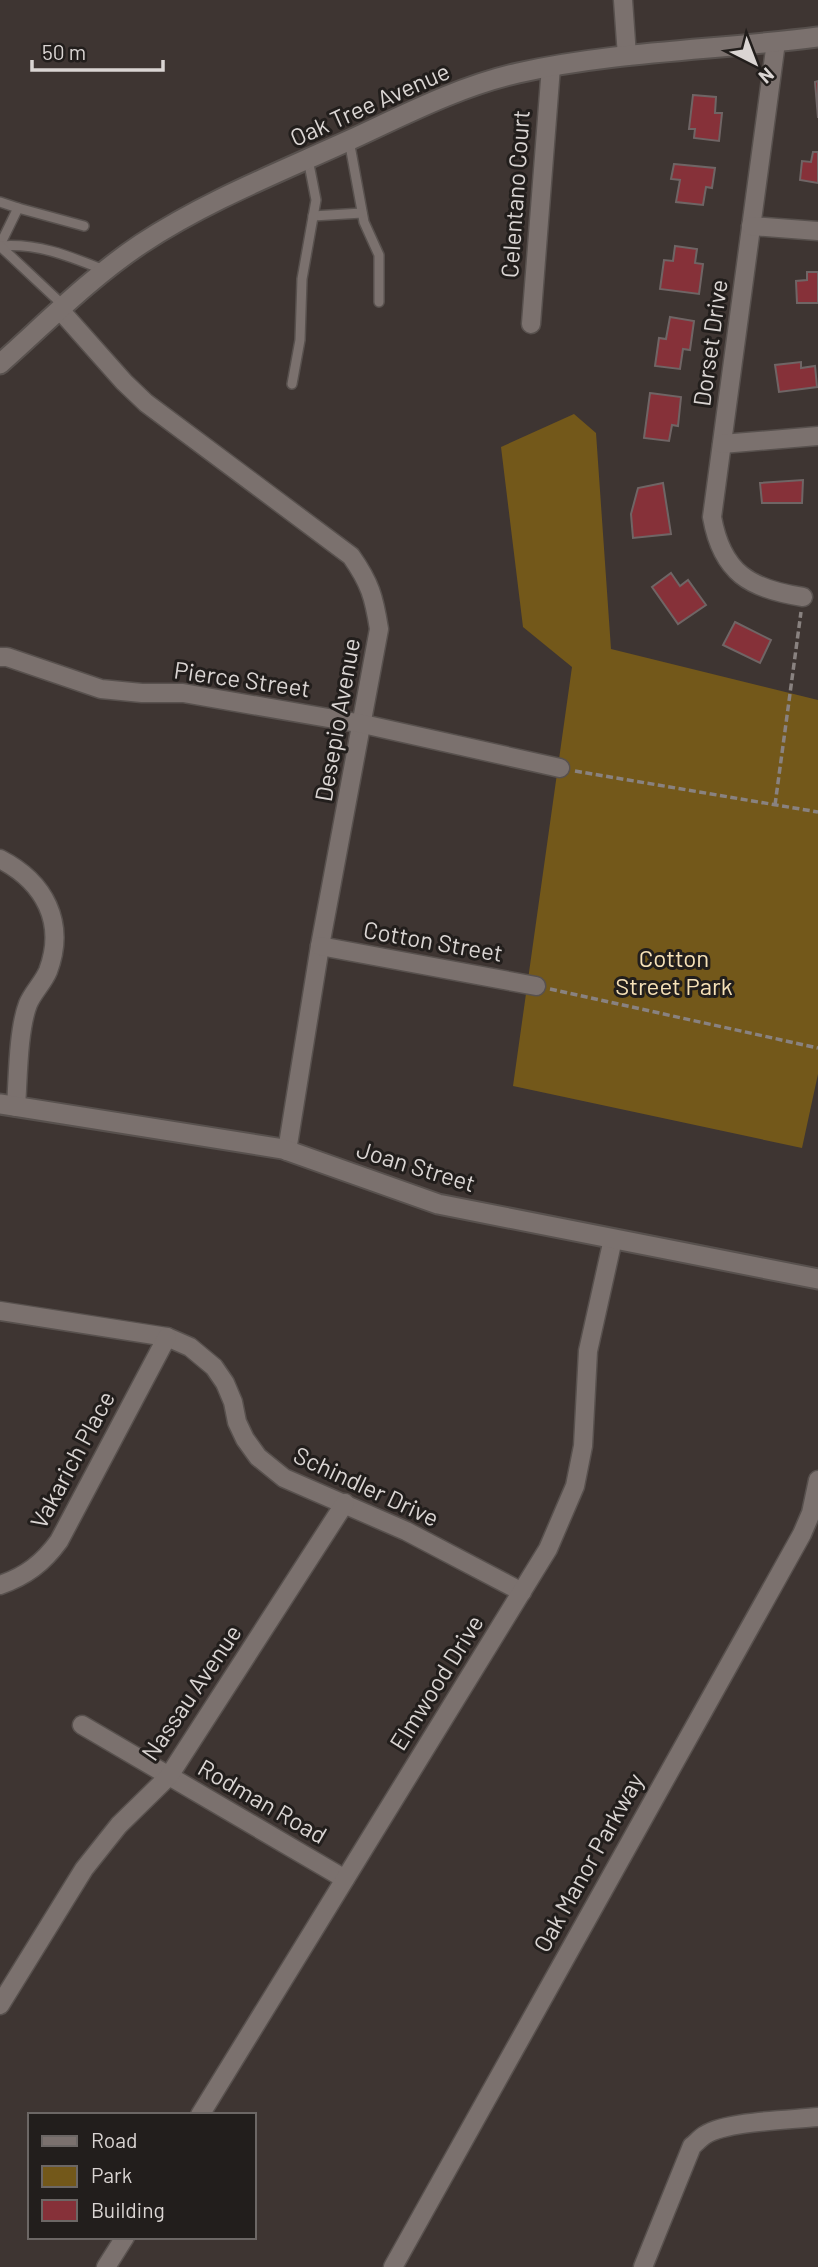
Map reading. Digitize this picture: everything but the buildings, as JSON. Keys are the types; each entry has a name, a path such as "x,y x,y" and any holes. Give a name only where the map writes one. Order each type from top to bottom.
{"street":[{"path":"623,0 627,56"},
{"name":"Oak Tree Avenue","path":"0,364 105,270 178,221 453,94 516,73 551,67 627,56 818,37"},
{"name":"Dorset Drive","path":"776,42 712,517 715,536 732,569 761,588 803,597"},
{"name":"Celentano Court","path":"531,324 551,67"},
{"path":"751,226 818,231"},
{"name":"Desepio Avenue","path":"62,308 124,382 146,402 351,556 368,580 375,603 379,629 320,946 286,1151"},
{"path":"722,444 818,436"},
{"name":"Pierce Street","path":"0,657 7,657 101,689 142,694 183,693 363,724 560,768"},
{"path":"0,859 26,874 42,895 55,926 55,947 47,974 28,1004 8,1105"},
{"name":"Cotton Street","path":"320,946 536,986"},
{"name":"Joan Street","path":"8,1105 286,1151 438,1204 818,1279"},
{"name":"Elmwood Drive","path":"201,2113 548,1549 575,1486 583,1447 588,1351 613,1239"},
{"name":"Schindler Drive","path":"0,1311 167,1337 190,1347 214,1367 225,1383 245,1439 266,1465 284,1478 406,1531 522,1592"},
{"name":"Vakarich Place","path":"0,1585 33,1570 59,1541 167,1337"},
{"name":"Oak Manor Parkway","path":"393,2267 802,1534 811,1513 818,1480"},
{"name":"Nassau Avenue","path":"0,2005 85,1869 119,1825 169,1776 345,1503"},
{"name":"Rodman Road","path":"82,1725 345,1879"},
{"path":"643,2267 692,2146 705,2135 720,2129 818,2117"},
{"path":"106,2267 124,2239"}],"lane":[{"path":"349,140 364,222 379,255 379,302"},
{"path":"292,384 300,340 302,279 316,200 308,159"},
{"path":"0,202 84,226"},
{"path":"0,246 19,208"},
{"path":"313,216 362,213"},
{"path":"0,246 22,244 59,252 105,270"},
{"path":"0,246 62,308"}],"path":[{"path":"775,804 803,597"},
{"path":"560,768 818,812"},
{"path":"536,986 818,1048"}],"green space":[{"name":"Cotton Street Park","path":"574,414 596,433 611,649 818,700 818,1074 802,1148 513,1086 572,667 523,627 501,447"}]}
